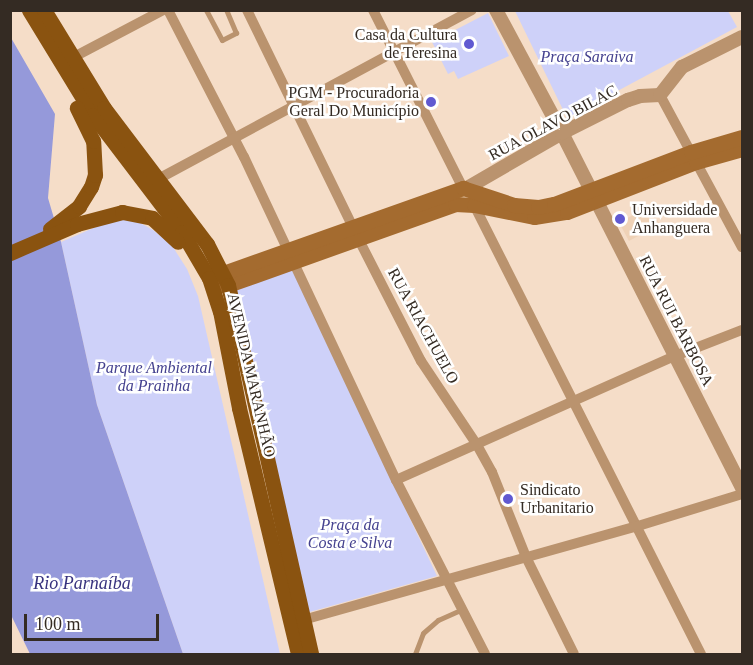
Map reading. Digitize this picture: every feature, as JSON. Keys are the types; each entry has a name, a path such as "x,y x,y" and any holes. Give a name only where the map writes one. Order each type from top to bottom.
{"main road":[{"path":"18,10 91,132 95,152 95,175 92,187 79,206 25,246"},
{"name":"AVENIDA MARANHÃO","path":"29,10 93,115 195,251 220,280"},
{"name":"AVENIDA MARANHÃO","path":"44,10 104,108 160,178 207,244 220,280 311,654"},
{"path":"220,280 356,233 465,188 514,205 538,207 593,196 742,137"},
{"path":"694,157 742,149"},
{"path":"356,233 455,204 474,205 534,217 567,212 593,196"},
{"path":"10,253 111,213 131,212 144,215 159,223 179,243 214,304"},
{"name":"AVENIDA MARANHÃO","path":"220,280 214,304 227,383 239,408 298,654"}],"street":[{"path":"72,58 163,10"},
{"path":"168,10 234,137 396,480 485,654"},
{"name":"RUA RIACHUELO","path":"247,10 421,361 477,445 500,489 526,557 574,654"},
{"path":"373,10 465,188"},
{"path":"160,178 472,10"},
{"name":"RUA RUI BARBOSA","path":"496,10 562,133 742,488"},
{"path":"742,37 682,67 660,95 742,247"},
{"name":"RUA OLAVO BILAC","path":"465,188 562,133 640,96 660,95"},
{"path":"474,205 701,654"},
{"path":"396,480 675,356 742,330"},
{"path":"303,620 638,526 742,494"}],"lane":[{"path":"206,10 219,37 226,40 236,33 226,10"},
{"path":"415,654 423,633 438,620 463,609"}],"shaded area":[{"path":"650,206 660,225 629,241 619,222"}],"green space":[{"name":"Praça Saraiva","path":"515,11 728,11 737,27 567,118"},
{"name":"Casa da Cultura de Teresina","path":"488,13 509,56 458,79 454,71 448,74 432,42"},
{"name":"Parque Ambiental da Prainha","path":"112,220 135,220 171,244 187,269 198,296 280,654 183,654 97,405 61,242"},
{"name":"Praça da Costa e Silva","path":"292,268 437,576 306,613 233,289"}],"water":[{"name":"Rio Parnaíba","path":"10,36 55,114 48,198 61,242 97,405 183,654 30,654 11,615"}],"place":[{"name":"Casa da Cultura de Teresina","path":"469,44"},
{"name":"PGM - Procuradoria Geral Do Município","path":"431,102"},
{"name":"Universidade Anhanguera","path":"620,219"},
{"name":"Sindicato Urbanitario","path":"508,499"}]}
